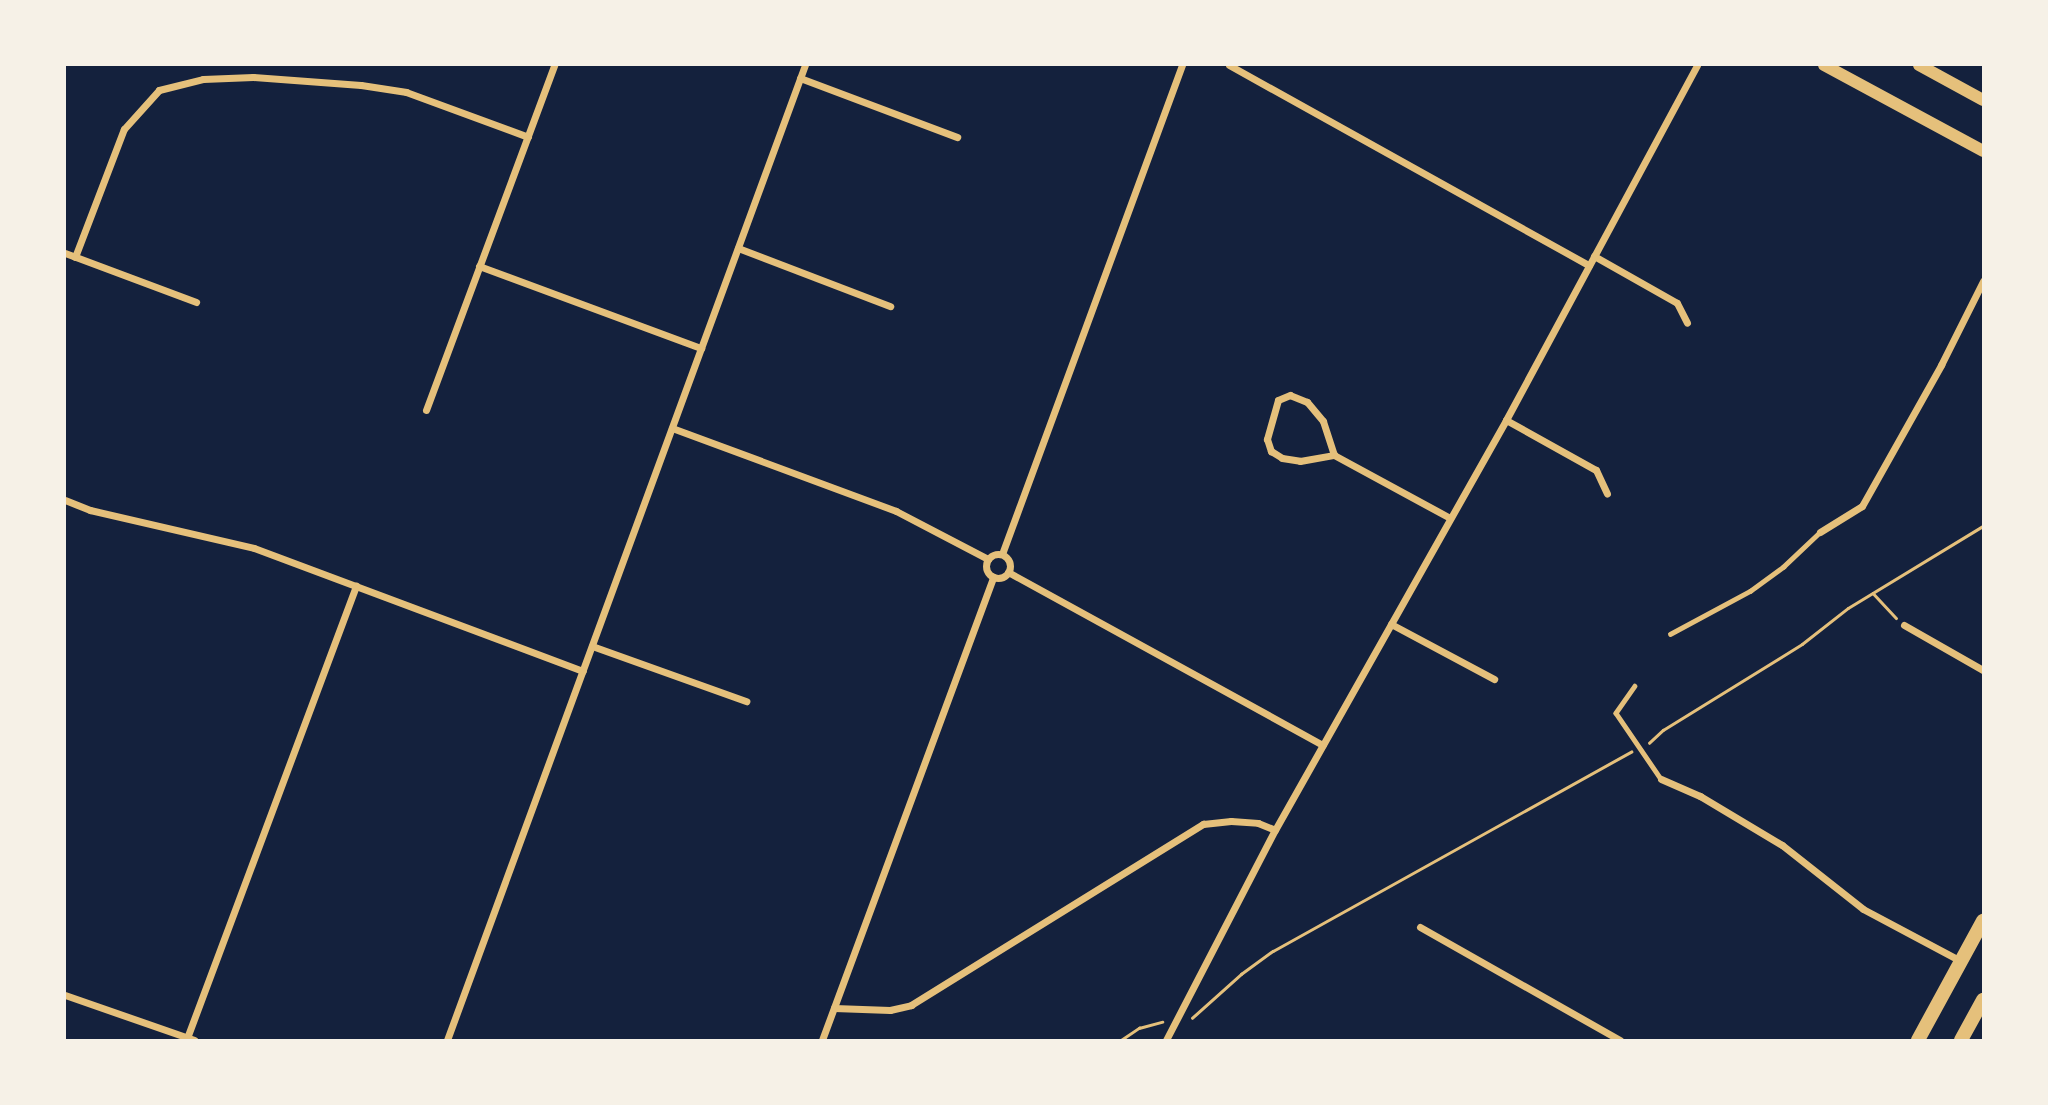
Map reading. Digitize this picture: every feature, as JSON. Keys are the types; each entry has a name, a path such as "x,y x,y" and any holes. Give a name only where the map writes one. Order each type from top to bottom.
{"highway":[{"path":"1918,1040 1983,921"},
{"path":"1961,1040 1983,1000"}],"main road":[{"path":"1825,65 1983,151"},
{"path":"1919,65 1983,100"}],"street":[{"path":"426,410 554,65"},
{"path":"447,1040 805,65"},
{"path":"1002,554 1182,65"},
{"path":"1229,65 1589,265"},
{"path":"1166,1040 1275,830 1506,420 1697,65"},
{"path":"75,257 124,129 159,90 170,87 203,79 253,77 361,85 406,92 528,137"},
{"path":"800,78 957,137"},
{"path":"738,248 890,306"},
{"path":"65,253 196,302"},
{"path":"1594,256 1677,303 1686,323"},
{"path":"480,266 701,348"},
{"path":"1819,532 1862,506 1941,365 1983,281"},
{"path":"1334,455 1323,421 1307,402 1290,395 1278,400 1267,439 1271,451 1282,458 1300,461 1334,455 1450,518"},
{"path":"1506,420 1596,470 1606,494"},
{"path":"672,428 896,511 988,559"},
{"path":"65,500 90,510 254,548 583,671"},
{"path":"992,554 1002,554 1009,560 1008,572 1003,577 993,577 986,571 988,559 992,554"},
{"path":"1008,572 1322,744"},
{"path":"822,1040 993,577"},
{"path":"65,995 190,1039 356,586"},
{"path":"1391,624 1494,679"},
{"path":"1904,625 1983,670"},
{"path":"592,646 746,701"},
{"path":"1661,779 1700,796 1782,845 1863,909 1961,961"},
{"path":"834,1008 890,1010 912,1005 1203,824 1258,822 1275,830"},
{"path":"1420,927 1620,1040"}],"lane":[{"path":"1670,634 1750,591 1783,568 1819,532"},
{"path":"1635,686 1616,713 1661,779"}],"path":[{"path":"1121,1040 1139,1028 1177,1018 1189,1021 1241,974 1273,951 1620,756 1642,748 1663,730 1802,644 1873,593 1983,526"},
{"path":"1873,593 1904,625"}]}
